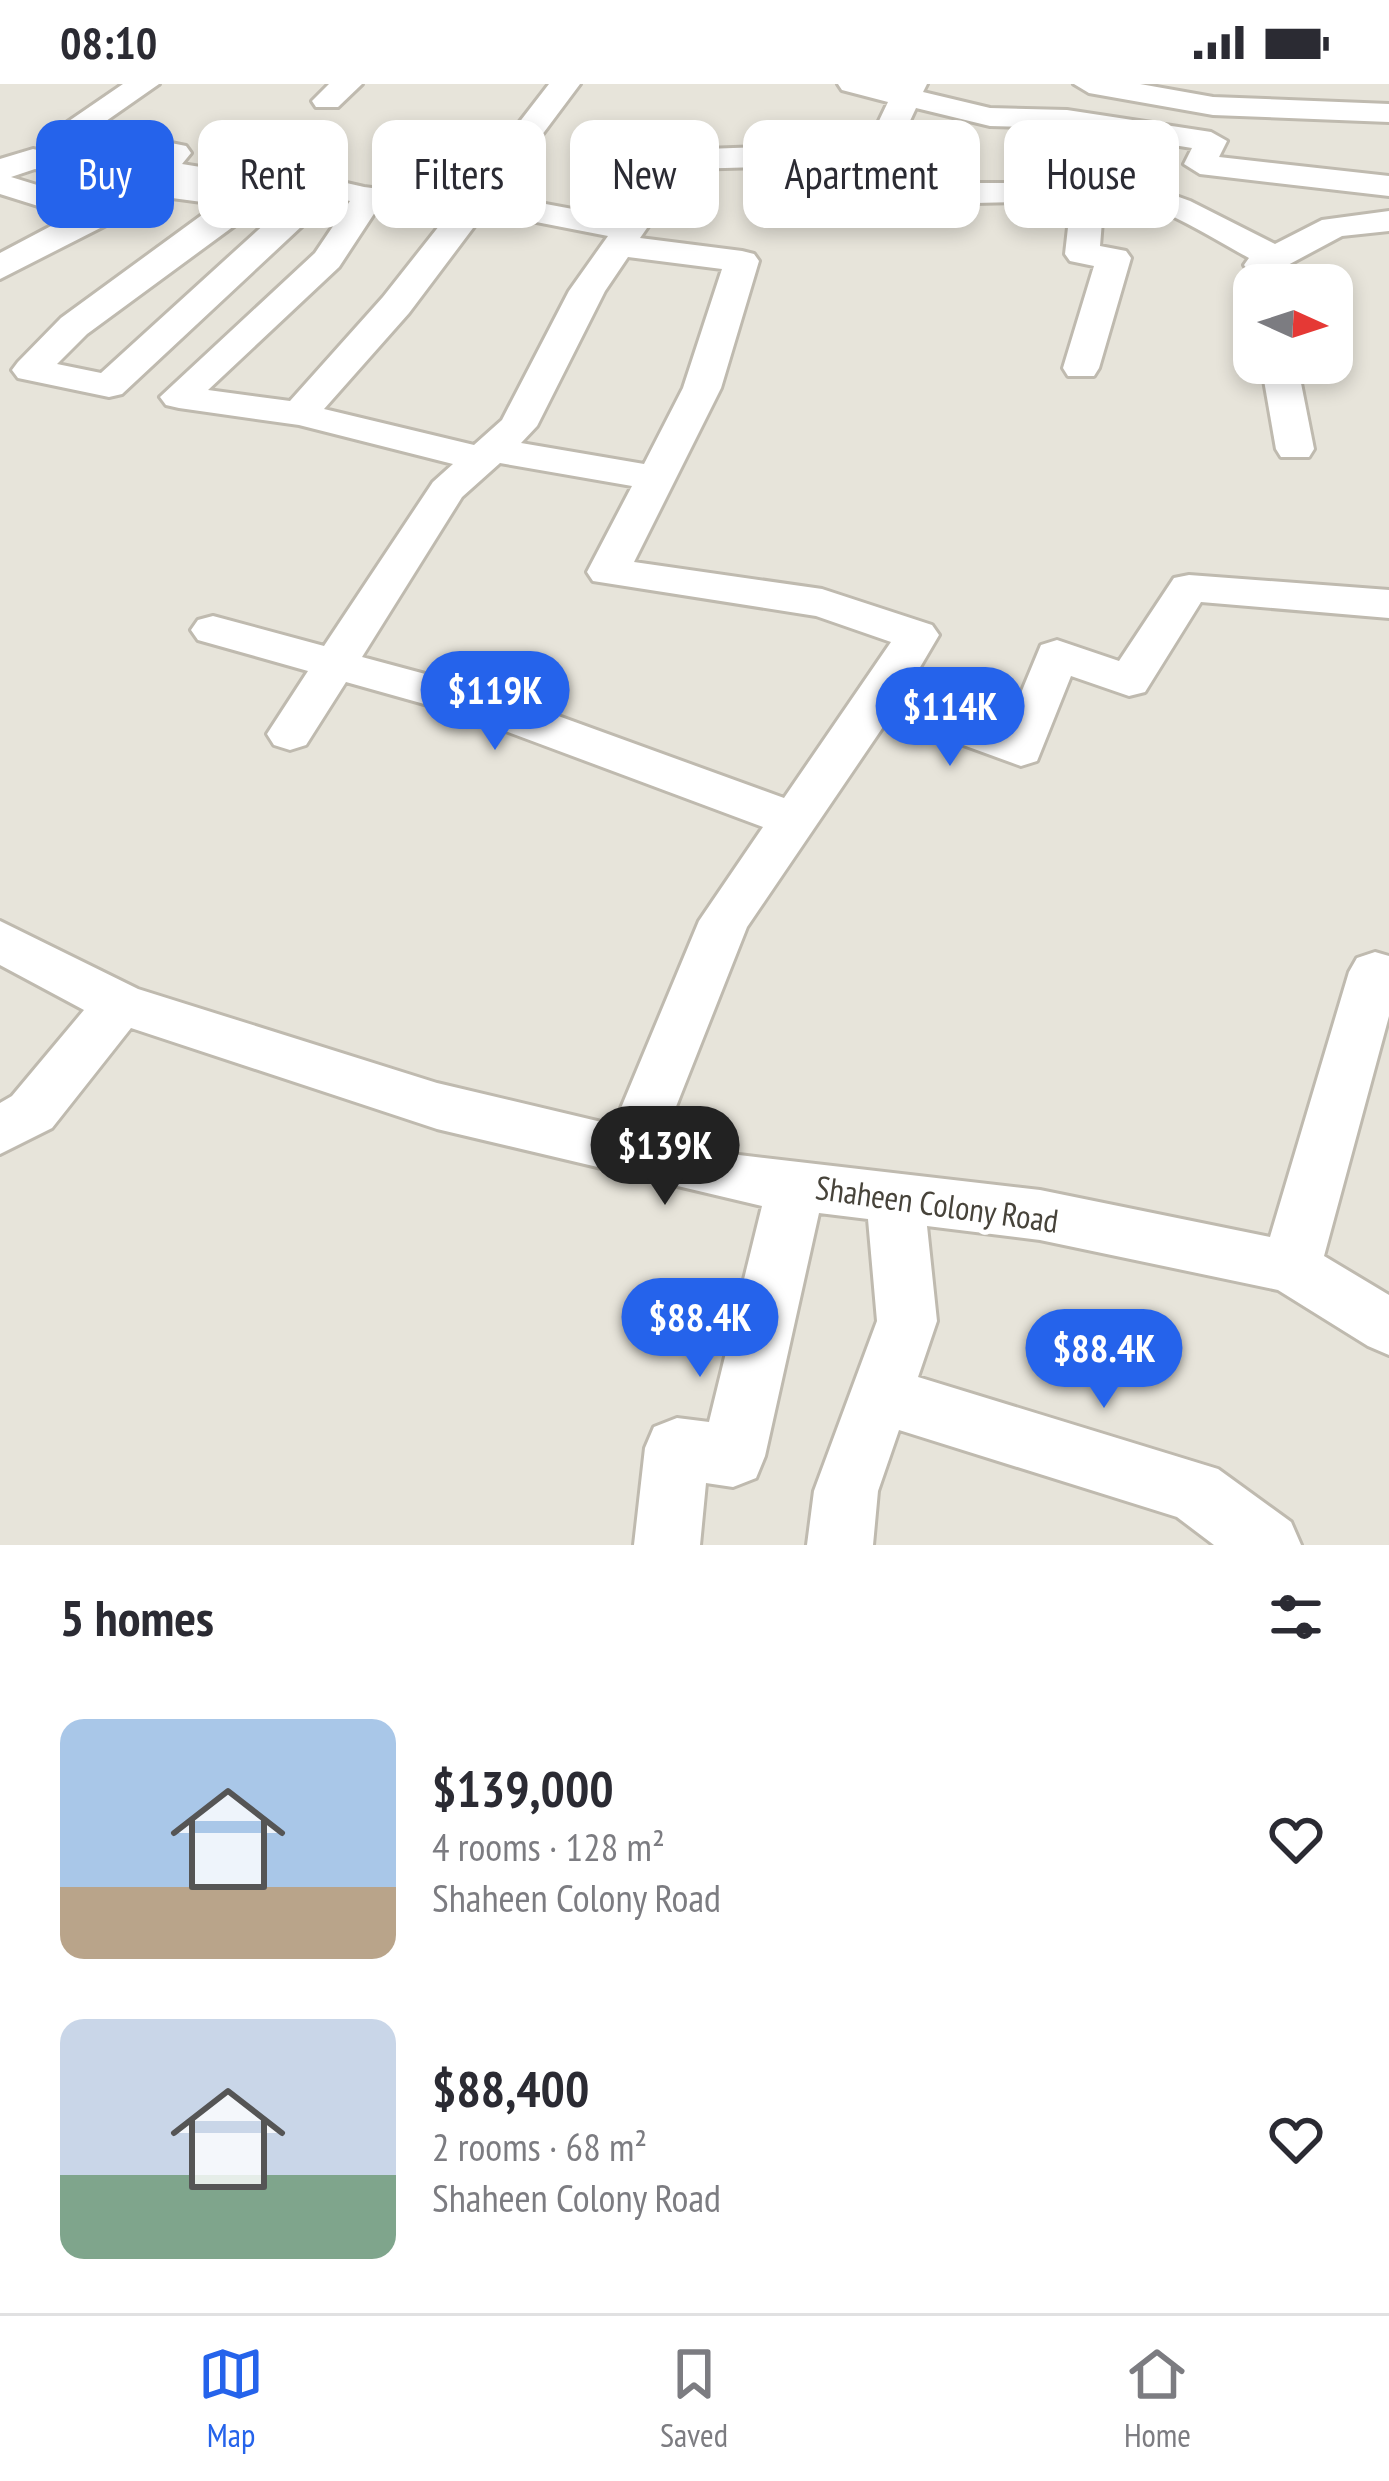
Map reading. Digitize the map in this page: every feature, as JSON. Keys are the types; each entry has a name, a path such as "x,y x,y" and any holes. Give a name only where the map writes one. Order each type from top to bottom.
{"street":[{"path":"144,84 69,132 175,153 160,170 198,176"},
{"path":"538,120 565,84"},
{"path":"853,84 908,89 990,118 1023,120"},
{"path":"1089,84 1144,88 1213,106 1389,113"},
{"path":"1368,84 1389,104"},
{"path":"1125,120 1144,88"},
{"path":"894,120 908,89"},
{"path":"1179,135 1211,140 1200,164 1389,186"},
{"path":"290,734 448,490 518,427 587,291 678,160 743,158"},
{"path":"0,170 33,159 198,192"},
{"path":"0,184 100,215 23,252 0,269"},
{"path":"348,191 370,194 328,260 178,397 299,415 487,455 658,478"},
{"path":"1179,209 1270,264"},
{"path":"546,221 742,261 702,388 608,572 822,603 917,635 879,698 724,921 630,1153"},
{"path":"1290,264 1334,227 1389,221"},
{"path":"210,228 74,326 31,370 110,386 282,228"},
{"path":"299,415 457,228"},
{"path":"1081,368 1114,258 1082,254 1085,228"},
{"path":"1283,384 1295,449"},
{"path":"879,698 1021,750 1057,655 1130,681 1189,588 1389,604"},
{"path":"213,630 476,703 794,820"},
{"name":"Shaheen Colony Road","path":"0,941 119,1004 437,1106 739,1179 1040,1215 1291,1268 1389,1327"},
{"path":"1291,1268 1375,972 1389,976"},
{"path":"0,1131 32,1112 119,1004"},
{"path":"667,1545 677,1448 733,1456 796,1186"},
{"path":"840,1545 846,1491 907,1321 895,1198"},
{"path":"880,1395 1196,1491 1268,1545"}],"shaded area":[{"path":"0,84 1389,84 1389,1545 0,1545"}]}
